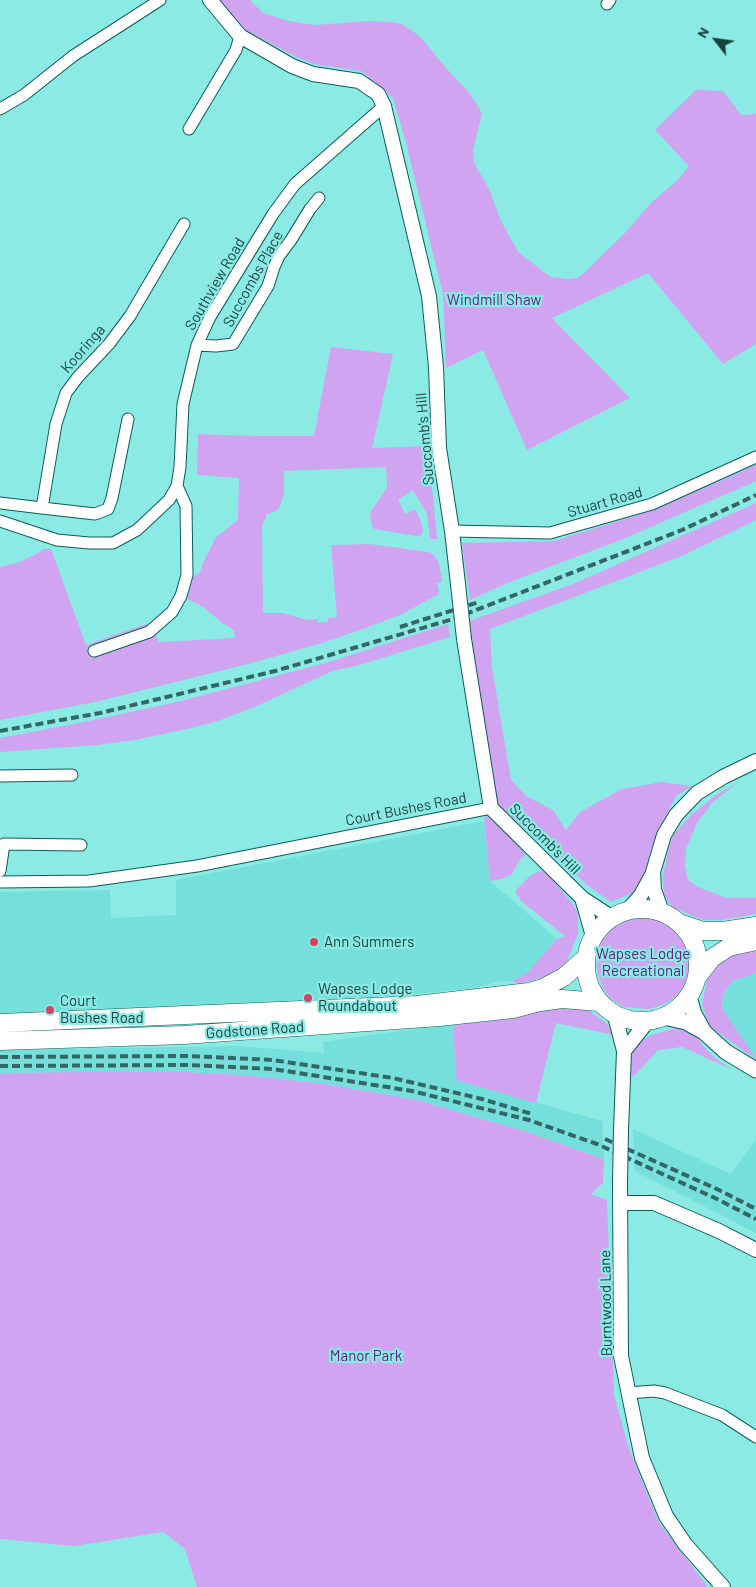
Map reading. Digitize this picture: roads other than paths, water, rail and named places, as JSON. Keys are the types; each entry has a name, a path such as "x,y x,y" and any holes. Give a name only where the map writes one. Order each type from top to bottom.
{"highway":[{"path":"756,926 723,931 703,930 682,924 662,912 640,908 628,910 612,917 593,936 584,959 588,985 598,1002 615,1016 631,1021 656,1020 678,1009 689,998 698,976 712,958 729,946 756,941"},
{"path":"682,924 691,936 695,946 698,959 698,976"},
{"name":"Godstone Road","path":"0,1023 417,1005 439,1010 543,988 564,976 584,959"},
{"name":"Godstone Road","path":"0,1041 184,1035 439,1010 512,1009 562,999 598,1002"},
{"path":"98,1019 98,1038"}],"main road":[{"path":"689,998 694,1014 704,1032"},
{"path":"656,1020 686,1022 704,1032 726,1052 756,1070"}],"street":[{"path":"0,109 24,95 80,51 160,0"},
{"path":"189,129 236,50 240,36 210,0"},
{"name":"Succomb's Hill","path":"240,36 292,66 313,74 359,81 378,94 384,106 429,296 436,367 439,448 452,531 464,639 491,808 582,898 612,917"},
{"name":"Southview Road","path":"94,651 149,632 172,612 181,596 187,575 186,506 177,486 180,467 183,404 197,345 210,317 273,214 294,184 384,106"},
{"name":"Succombs Place","path":"197,345 216,346 233,344 240,336 268,286 279,256 310,208 319,198"},
{"name":"Kooringa","path":"42,508 56,424 66,393 109,344 130,316 184,224"},
{"path":"0,503 95,514 108,509 112,498 128,419"},
{"name":"Stuart Road","path":"452,531 550,533 652,504 756,457"},
{"path":"0,521 57,540 113,543 137,530 169,500 177,486"},
{"path":"628,910 641,895 653,872 664,835 676,815 697,793 723,777 756,761"},
{"path":"0,776 72,775"},
{"name":"Court Bushes Road","path":"0,882 89,881 197,866 491,808"},
{"path":"0,871 2,843 81,844"},
{"path":"653,872 654,890 662,912"},
{"name":"Succomb's Hill","path":"582,898 593,936"},
{"name":"Burntwood Lane","path":"615,1016 624,1051 620,1183 622,1356 628,1393 642,1458 666,1516 685,1544 723,1587"},
{"path":"624,1051 656,1020"},
{"path":"621,1203 654,1203 719,1231 756,1250"},
{"path":"628,1393 654,1391 665,1393 722,1415 756,1437"}],"railway":[{"path":"0,731 100,713 275,671 453,619 682,530 756,495"},
{"path":"400,627 479,602"},
{"path":"0,1057 189,1056 273,1060 393,1078 482,1099 532,1114"},
{"path":"0,1066 189,1065 273,1069 412,1091 529,1120 597,1144 715,1198 756,1219"},
{"path":"605,1139 719,1190 756,1209"}],"place":[{"name":"Ann Summers","path":"314,942"},
{"name":"Wapses Lodge Roundabout","path":"308,998"},
{"name":"Court Bushes Road","path":"50,1010"}],"park label":[{"name":"Windmill Shaw","path":"494,300"},
{"name":"Wapses Lodge Recreational","path":"643,962"},
{"name":"Manor Park","path":"366,1356"}]}
